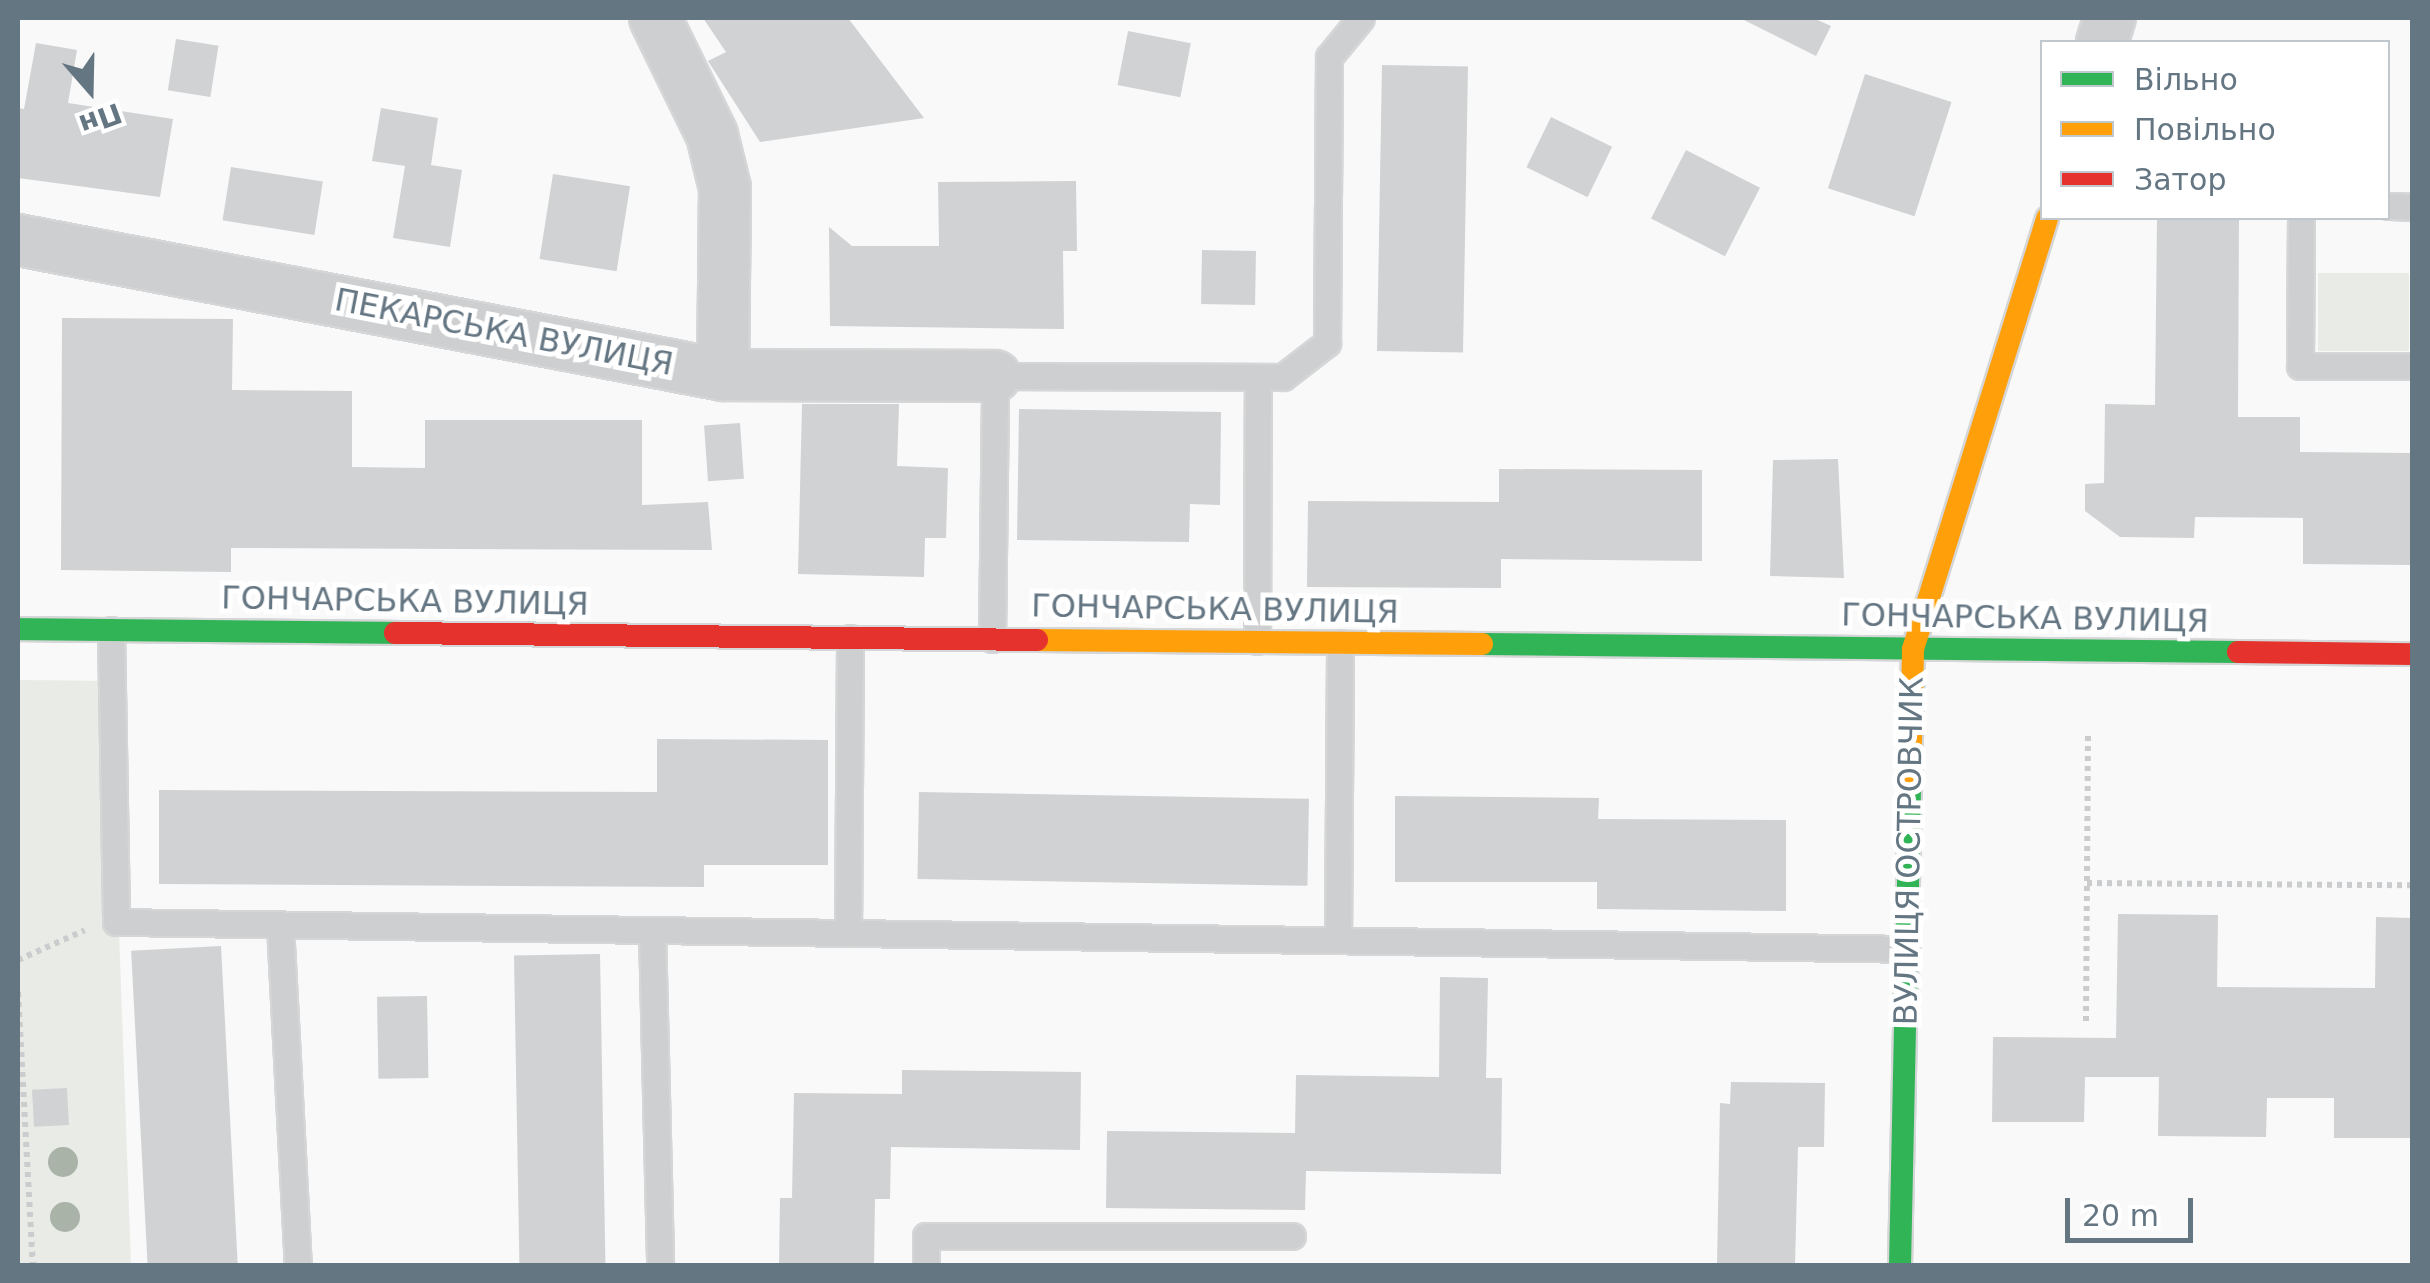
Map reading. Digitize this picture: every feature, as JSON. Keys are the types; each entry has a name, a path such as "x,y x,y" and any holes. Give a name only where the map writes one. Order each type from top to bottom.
{"main road":[{"name":"ВУЛИЦЯ ОСТРОВЧИК","path":"1900,1266 1914,649 2045,220"},
{"name":"ГОНЧАРСЬКА ВУЛИЦЯ","path":"18,629 2412,654"}],"street":[{"path":"655,18 712,135 725,188 723,375"},
{"name":"ПЕКАРСЬКА ВУЛИЦЯ","path":"18,240 723,375 995,376"}],"lane":[{"path":"992,639 995,376 1258,379 1296,372 1327,342 1330,57 1361,18"},
{"path":"2302,220 2300,366 2412,366"},
{"path":"1257,642 1258,379"},
{"path":"110,630 116,916 280,925 1907,949"},
{"path":"848,933 850,638"},
{"path":"1338,940 1340,643"},
{"path":"280,925 298,1266"},
{"path":"652,931 660,1266"},
{"path":"926,1266 926,1236 1292,1236"}],"path":[{"path":"2086,1020 2088,736"},
{"path":"2087,884 2412,886"},
{"path":"18,960 116,916"},
{"path":"18,992 22,1133 33,1266"}],"shaded area":[{"path":"2318,273 2409,273 2409,351 2318,351"},
{"path":"18,680 110,681 131,1265 18,1266"}],"building":[{"path":"703,18 848,18 924,118 760,142 708,61 726,52"},
{"path":"1740,18 1813,18 1831,26 1816,56"},
{"path":"1128,31 1191,43 1180,97 1118,85"},
{"path":"176,39 218,46 210,97 168,90"},
{"path":"36,43 77,50 68,103 173,119 160,197 18,178 18,108 24,109"},
{"path":"1382,65 1468,67 1463,352 1377,351"},
{"path":"1865,74 1952,102 1914,216 1828,188"},
{"path":"381,108 438,118 431,165 462,170 450,247 393,238 405,166 372,161"},
{"path":"1551,117 1612,147 1588,197 1526,167"},
{"path":"1686,150 1760,188 1725,256 1651,219"},
{"path":"231,167 323,182 314,235 223,220"},
{"path":"553,174 630,186 617,271 540,259"},
{"path":"1076,181 1077,251 1063,251 1064,329 830,326 829,227 852,246 939,246 938,182"},
{"path":"2157,220 2239,220 2238,417 2300,417 2300,452 2412,453 2412,565 2303,564 2303,518 2195,517 2194,538 2120,537 2085,511 2085,484 2104,483 2105,404 2155,405"},
{"path":"1202,250 1256,251 1255,305 1201,304"},
{"path":"62,318 233,319 232,390 352,391 352,467 425,468 425,420 642,420 642,505 708,502 712,550 231,548 231,572 61,570"},
{"path":"802,404 899,404 897,466 948,468 946,538 925,538 924,577 798,574"},
{"path":"1019,409 1221,412 1220,505 1190,504 1189,542 1017,540"},
{"path":"740,423 744,479 708,481 704,426"},
{"path":"1838,459 1844,578 1770,576 1773,460"},
{"path":"1499,469 1702,470 1702,561 1501,559 1501,588 1307,587 1308,501 1499,502"},
{"path":"657,739 828,740 828,865 704,865 704,887 159,884 159,790 657,792"},
{"path":"919,792 1309,799 1307,886 917,879"},
{"path":"1395,796 1599,798 1598,819 1786,820 1786,911 1597,909 1597,882 1395,882"},
{"path":"2118,914 2218,915 2217,987 2375,988 2376,917 2412,918 2412,1138 2334,1138 2334,1098 2267,1098 2266,1137 2158,1136 2159,1077 2085,1077 2084,1122 1992,1122 1993,1037 2116,1038"},
{"path":"221,946 238,1266 148,1266 131,951"},
{"path":"600,954 605,1266 519,1266 514,956"},
{"path":"1440,977 1488,978 1486,1078 1502,1078 1501,1174 1306,1171 1305,1210 1106,1208 1107,1131 1295,1133 1296,1075 1439,1077"},
{"path":"427,996 428,1078 378,1079 377,997"},
{"path":"902,1070 1081,1072 1080,1150 891,1147 890,1199 875,1199 874,1266 779,1266 780,1198 792,1198 794,1093 902,1094"},
{"path":"1731,1082 1825,1083 1824,1147 1798,1147 1795,1266 1717,1266 1720,1103 1730,1104"},
{"path":"67,1088 69,1125 34,1127 32,1090"}],"traffic: fast":[{"path":"18,629 395,633"},
{"path":"1482,644 2238,652"},
{"path":"1900,1266 1910,784"}],"traffic: slow":[{"path":"1910,784 1913,649 2046,220"},
{"path":"1037,640 1482,644"}],"traffic: jam":[{"path":"395,633 1037,640"},
{"path":"2238,652 2412,654"}]}
